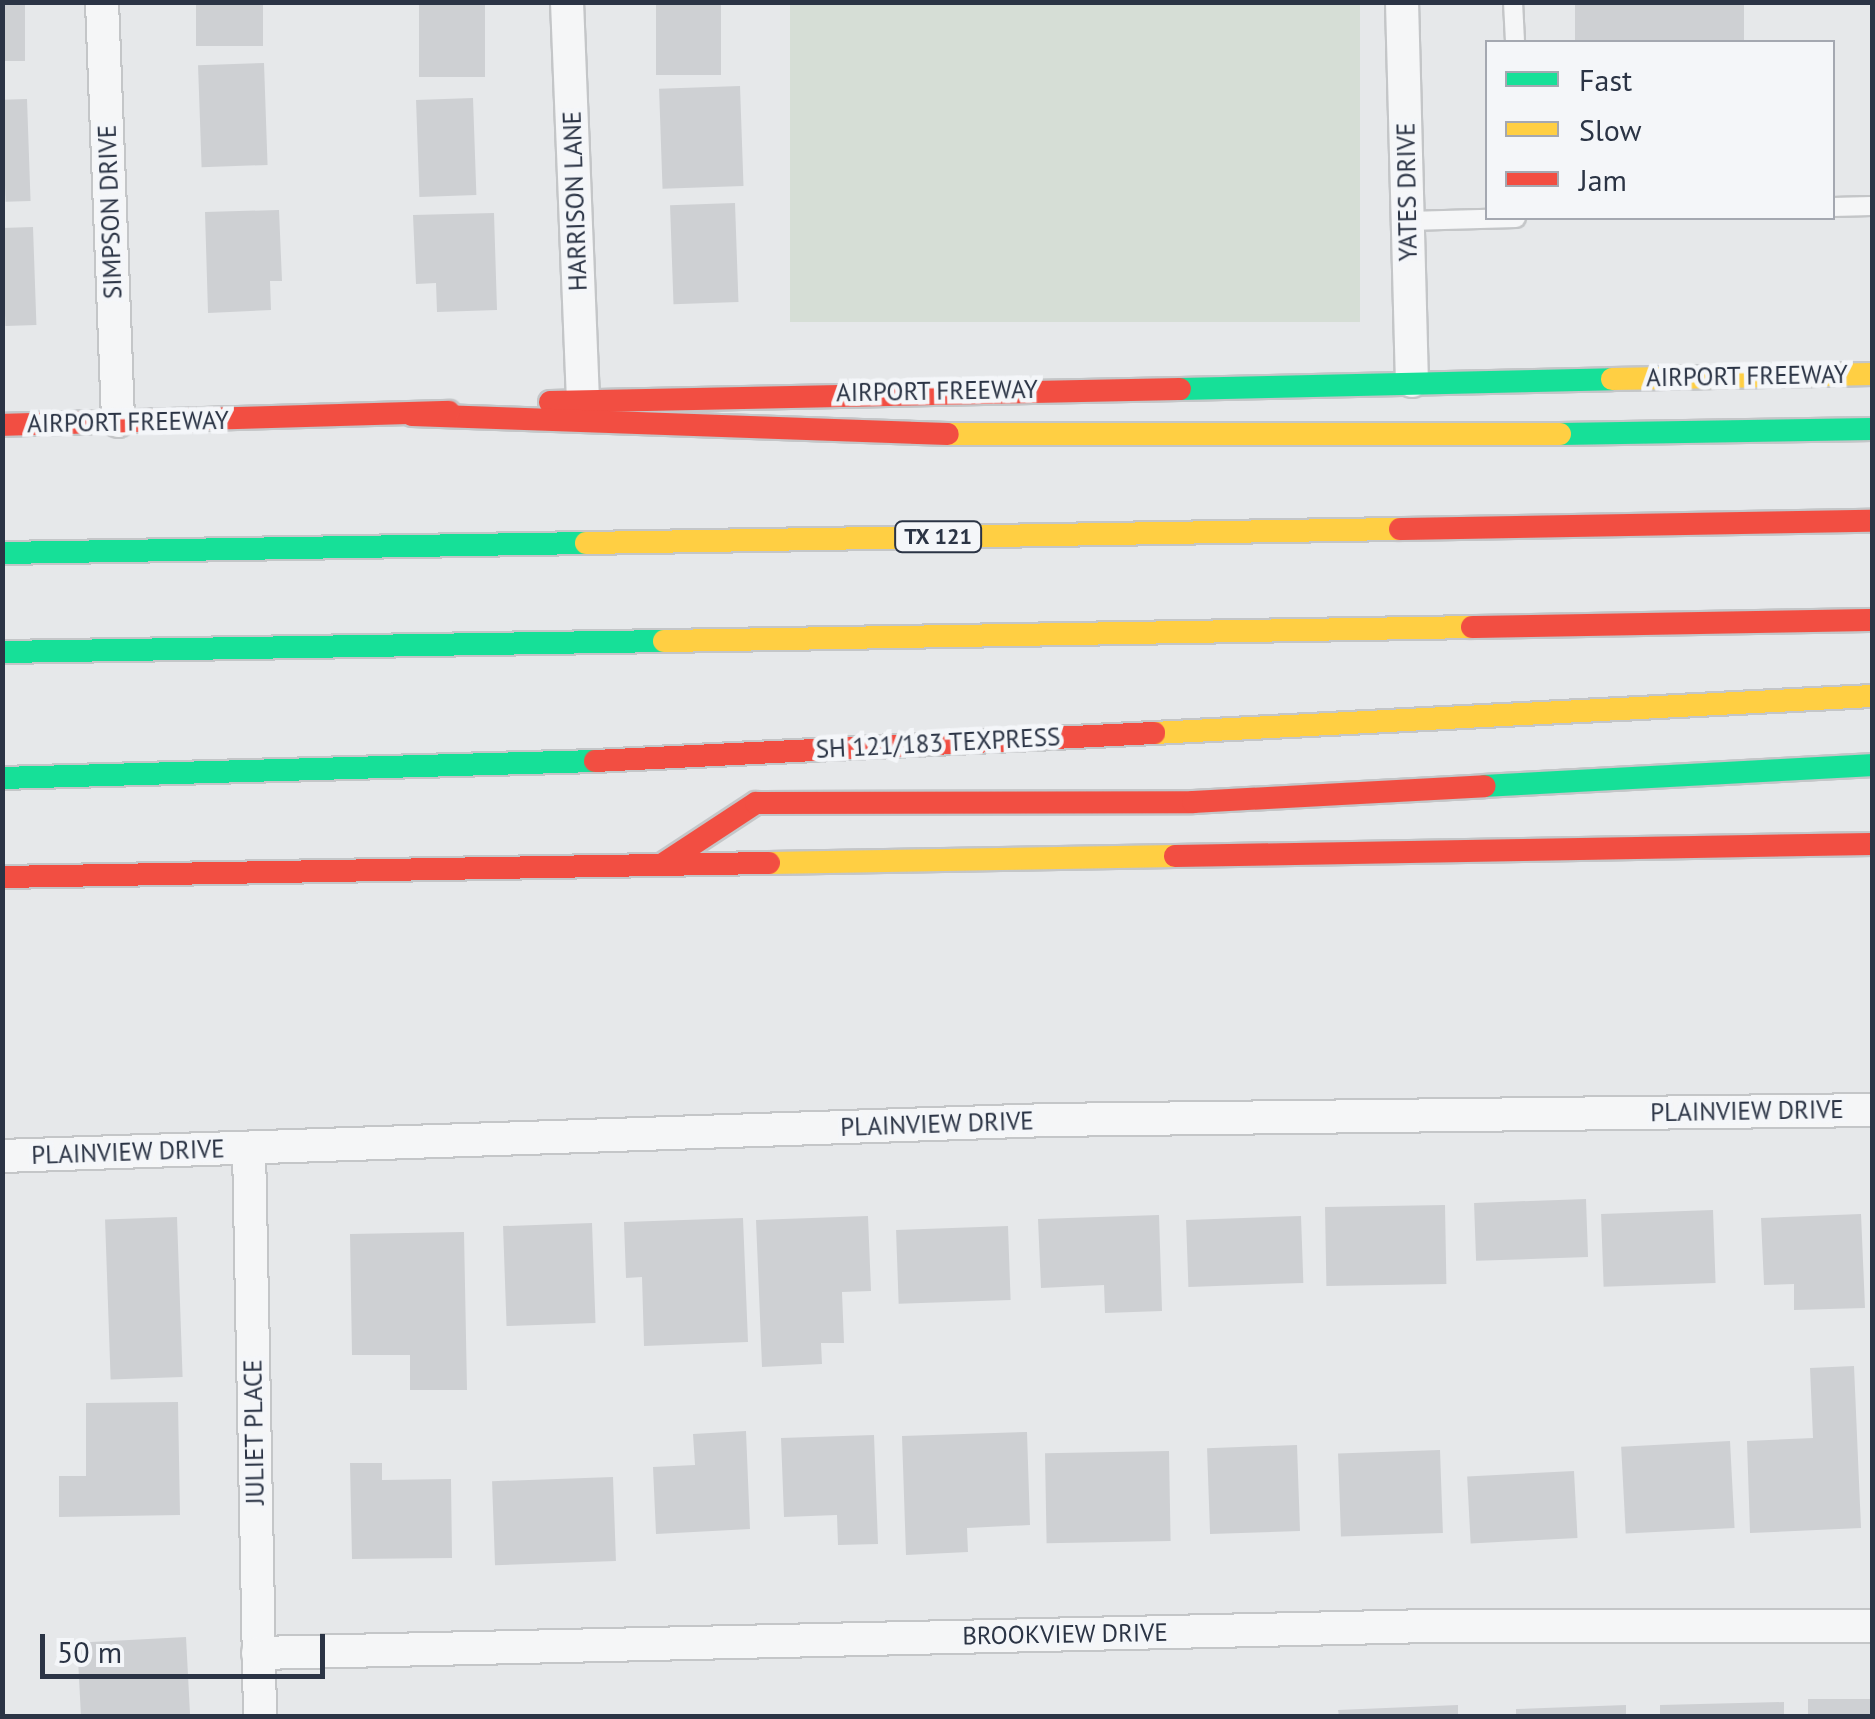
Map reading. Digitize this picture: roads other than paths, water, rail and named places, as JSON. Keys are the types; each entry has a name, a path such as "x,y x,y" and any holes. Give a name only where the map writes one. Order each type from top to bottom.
{"main road":[{"name":"AIRPORT FREEWAY","path":"2,424 412,416 583,399 1872,374"},
{"path":"412,416 706,430 1292,439 1872,429"},
{"name":"TX 121","path":"2,553 1872,521"},
{"path":"2,652 1872,620"},
{"name":"SH 121/183 TEXPRESS","path":"2,778 593,761 1872,696"},
{"path":"663,864 756,804 1193,802 1872,765"},
{"path":"2,877 1872,844"}],"street":[{"name":"SIMPSON DRIVE","path":"102,2 118,421"},
{"name":"HARRISON LANE","path":"567,2 583,399"},
{"name":"YATES DRIVE","path":"1402,2 1412,380"},
{"name":"PLAINVIEW DRIVE","path":"2,1156 1046,1120 1872,1110"},
{"name":"JULIET PLACE","path":"249,1148 260,1716"},
{"name":"BROOKVIEW DRIVE","path":"258,1653 1407,1626 1872,1626"}],"lane":[{"path":"1513,2 1515,40"},
{"path":"1835,207 1872,206"},
{"path":"1408,221 1485,219"}]}
